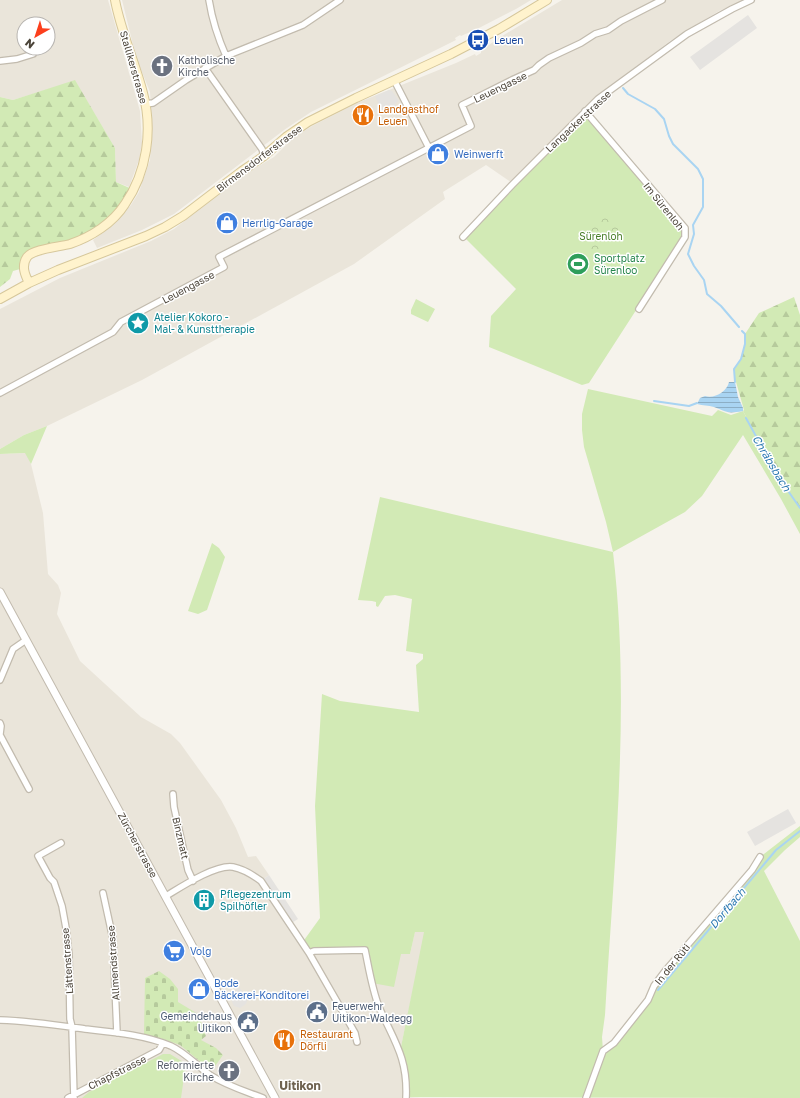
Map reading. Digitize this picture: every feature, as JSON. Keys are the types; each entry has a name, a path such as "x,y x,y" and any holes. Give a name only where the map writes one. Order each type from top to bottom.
{"main road":[{"name":"Stallikerstrasse","path":"29,283 24,268 25,260 28,256 35,252 70,244 88,236 108,222 130,198 138,181 145,158 147,129 145,104 115,0"},
{"name":"Birmensdorferstrasse","path":"0,298 58,270 146,236 165,227 264,156 286,137 308,122 334,108 451,54 520,17 547,0"}],"street":[{"path":"209,0 211,14 220,43 226,56"},
{"path":"145,104 153,103 205,68 226,56 303,25 340,0"},
{"name":"Leuengasse","path":"0,392 114,332 121,322 224,267 219,257 471,126 462,105 534,70 539,64 549,58 595,34 608,30 621,21 662,0"},
{"name":"Langackerstrasse","path":"463,237 585,111 613,88 687,34 751,0"},
{"path":"0,61 27,56"},
{"path":"205,68 262,149 264,156"},
{"path":"394,80 429,148"},
{"name":"Im Sürenloh","path":"585,111 685,228 685,237 639,309"},
{"name":"Zürcherstrasse","path":"0,592 274,1097"},
{"path":"0,680 13,649 26,640"},
{"path":"0,723 2,726 0,734 29,789"},
{"name":"Binzmatt","path":"174,794 174,807 188,870 193,880"},
{"name":"Lättenstrasse","path":"61,843 38,856 50,878 54,882 62,906 66,928 69,955 70,1019 72,1027 74,1096"},
{"name":"In der Rüti","path":"586,1098 603,1051 614,1043 619,1037 648,1000 654,986 666,970 752,870 760,857"},
{"path":"166,896 211,871 232,867 252,874 261,881 309,953 355,1033 357,1042"},
{"name":"Allmendstrasse","path":"103,893 113,939 117,1033"},
{"path":"309,953 314,951 365,950 379,1006 402,1059 406,1072 406,1098"},
{"path":"0,1020 34,1022 117,1033 163,1043 181,1052 209,1074 227,1085 264,1098 274,1097"},
{"name":"Chapfstrasse","path":"68,1098 159,1050 163,1043"}],"shaded area":[{"path":"0,0 108,0 140,111 142,143 139,160 129,187 116,182 115,148 75,81 13,100 0,97"},
{"path":"122,0 531,0 477,29 461,36 460,35 455,38 456,40 311,112 284,130 174,214 142,230 97,248 93,240 112,226 131,205 139,192 150,160 152,120 150,92 136,57"},
{"path":"562,0 744,0 719,11 670,41 585,107 512,183 486,165 443,192 445,199 354,264 142,380 47,426 24,435 0,449 0,309 60,278 151,241 174,229 249,172 274,157 292,139 312,126 357,103 475,54 476,56 497,39"},
{"path":"748,15 757,28 700,70 690,57"},
{"path":"389,90 392,91 399,101 395,104 397,108 383,114 375,96"},
{"path":"26,453 31,464 43,513 48,574 58,585 61,593 57,614 80,661 141,717 171,734 180,743 221,800 236,828 248,857 256,856 269,875 261,881 308,953 314,951 410,954 415,931 425,932 400,1052 406,1097 421,1098 0,1098 0,454"},
{"path":"788,809 796,823 755,846 747,832"},
{"path":"269,875 298,919 290,924 261,881"},
{"path":"238,986 248,998 246,1004 240,1008 234,1006 230,997 235,998 238,994 235,991"}],"green space":[{"path":"75,80 115,148 116,182 134,190 97,231 35,252 24,268 13,271 10,279 0,287 0,97 13,100"},
{"name":"Sportplatz Sürenloo","path":"584,118 588,119 624,160 683,230 684,236 589,383 582,385 489,347 491,316 516,289 465,238 578,122"},
{"name":"Sürenloh","path":"609,212 623,224 621,233 596,256 581,239"},
{"path":"794,297 800,315 800,508 779,478 743,411 744,410 735,382 734,370 741,359 745,344 745,334 759,313"},
{"path":"416,299 435,309 428,322 411,314 411,310"},
{"path":"588,389 712,416 718,410 731,415 743,411 779,478 800,508 800,534 743,435 702,496 685,512 613,552 606,522 584,447 582,414"},
{"path":"47,426 31,464 25,453 0,454 0,449 24,435"},
{"path":"380,497 613,552 621,668 621,726 616,841 605,1015 602,1037 603,1051 625,1031 645,1004 654,986 760,857 800,826 800,837 764,871 800,941 800,1098 406,1097 400,1052 424,932 415,932 410,954 401,954 394,987 372,983 365,950 309,953 302,943 320,918 315,806 322,694 340,701 419,712 416,665 423,659 423,654 406,651 412,599 395,595 385,596 378,607 376,606 376,602 358,600"},
{"path":"212,543 219,548 225,557 207,610 198,614 188,611"},
{"path":"159,971 170,979 178,989 178,1002 198,1014 206,1036 201,1040 216,1048 223,1055 213,1069 208,1068 180,1045 144,1034 145,978"},
{"path":"163,1054 170,1054 188,1065 185,1070 181,1098 82,1098 89,1092"}],"water":[{"path":"729,382 735,382 743,411 727,412 712,406 697,404 700,398 705,396 716,396 723,392 728,386"}],"waterway":[{"path":"623,88 628,94 655,109 664,119 673,144 698,169 703,179 703,207 693,225 694,234 688,254 704,280 707,294 721,306 739,327"},
{"path":"735,382 734,369 741,359 745,344 745,334 742,331"},
{"path":"654,401 689,406 697,403"},
{"name":"Chräbsbach","path":"746,418 779,478 800,508"},
{"name":"Dorfbach","path":"658,990 776,850 800,831"}],"place":[{"name":"Leuen","path":"478,40"},
{"name":"Katholische Kirche","path":"162,66"},
{"name":"Landgasthof Leuen","path":"363,115"},
{"name":"Weinwerft","path":"438,154"},
{"name":"Herrlig-Garage","path":"227,223"},
{"name":"Sportplatz Sürenloo","path":"578,264"},
{"name":"Atelier Kokoro - Mal- & Kunsttherapie","path":"138,323"},
{"name":"Pflegezentrum Spilhöfler","path":"204,900"},
{"name":"Volg","path":"174,951"},
{"name":"Bode Bäckerei-Konditorei","path":"199,989"},
{"name":"Feuerwehr Uitikon-Waldegg","path":"317,1012"},
{"name":"Gemeindehaus Uitikon","path":"248,1022"},
{"name":"Restaurant Dörfli","path":"284,1040"},
{"name":"Reformierte Kirche","path":"229,1071"}],"district":[{"name":"Uitikon","path":"300,1085"}]}
